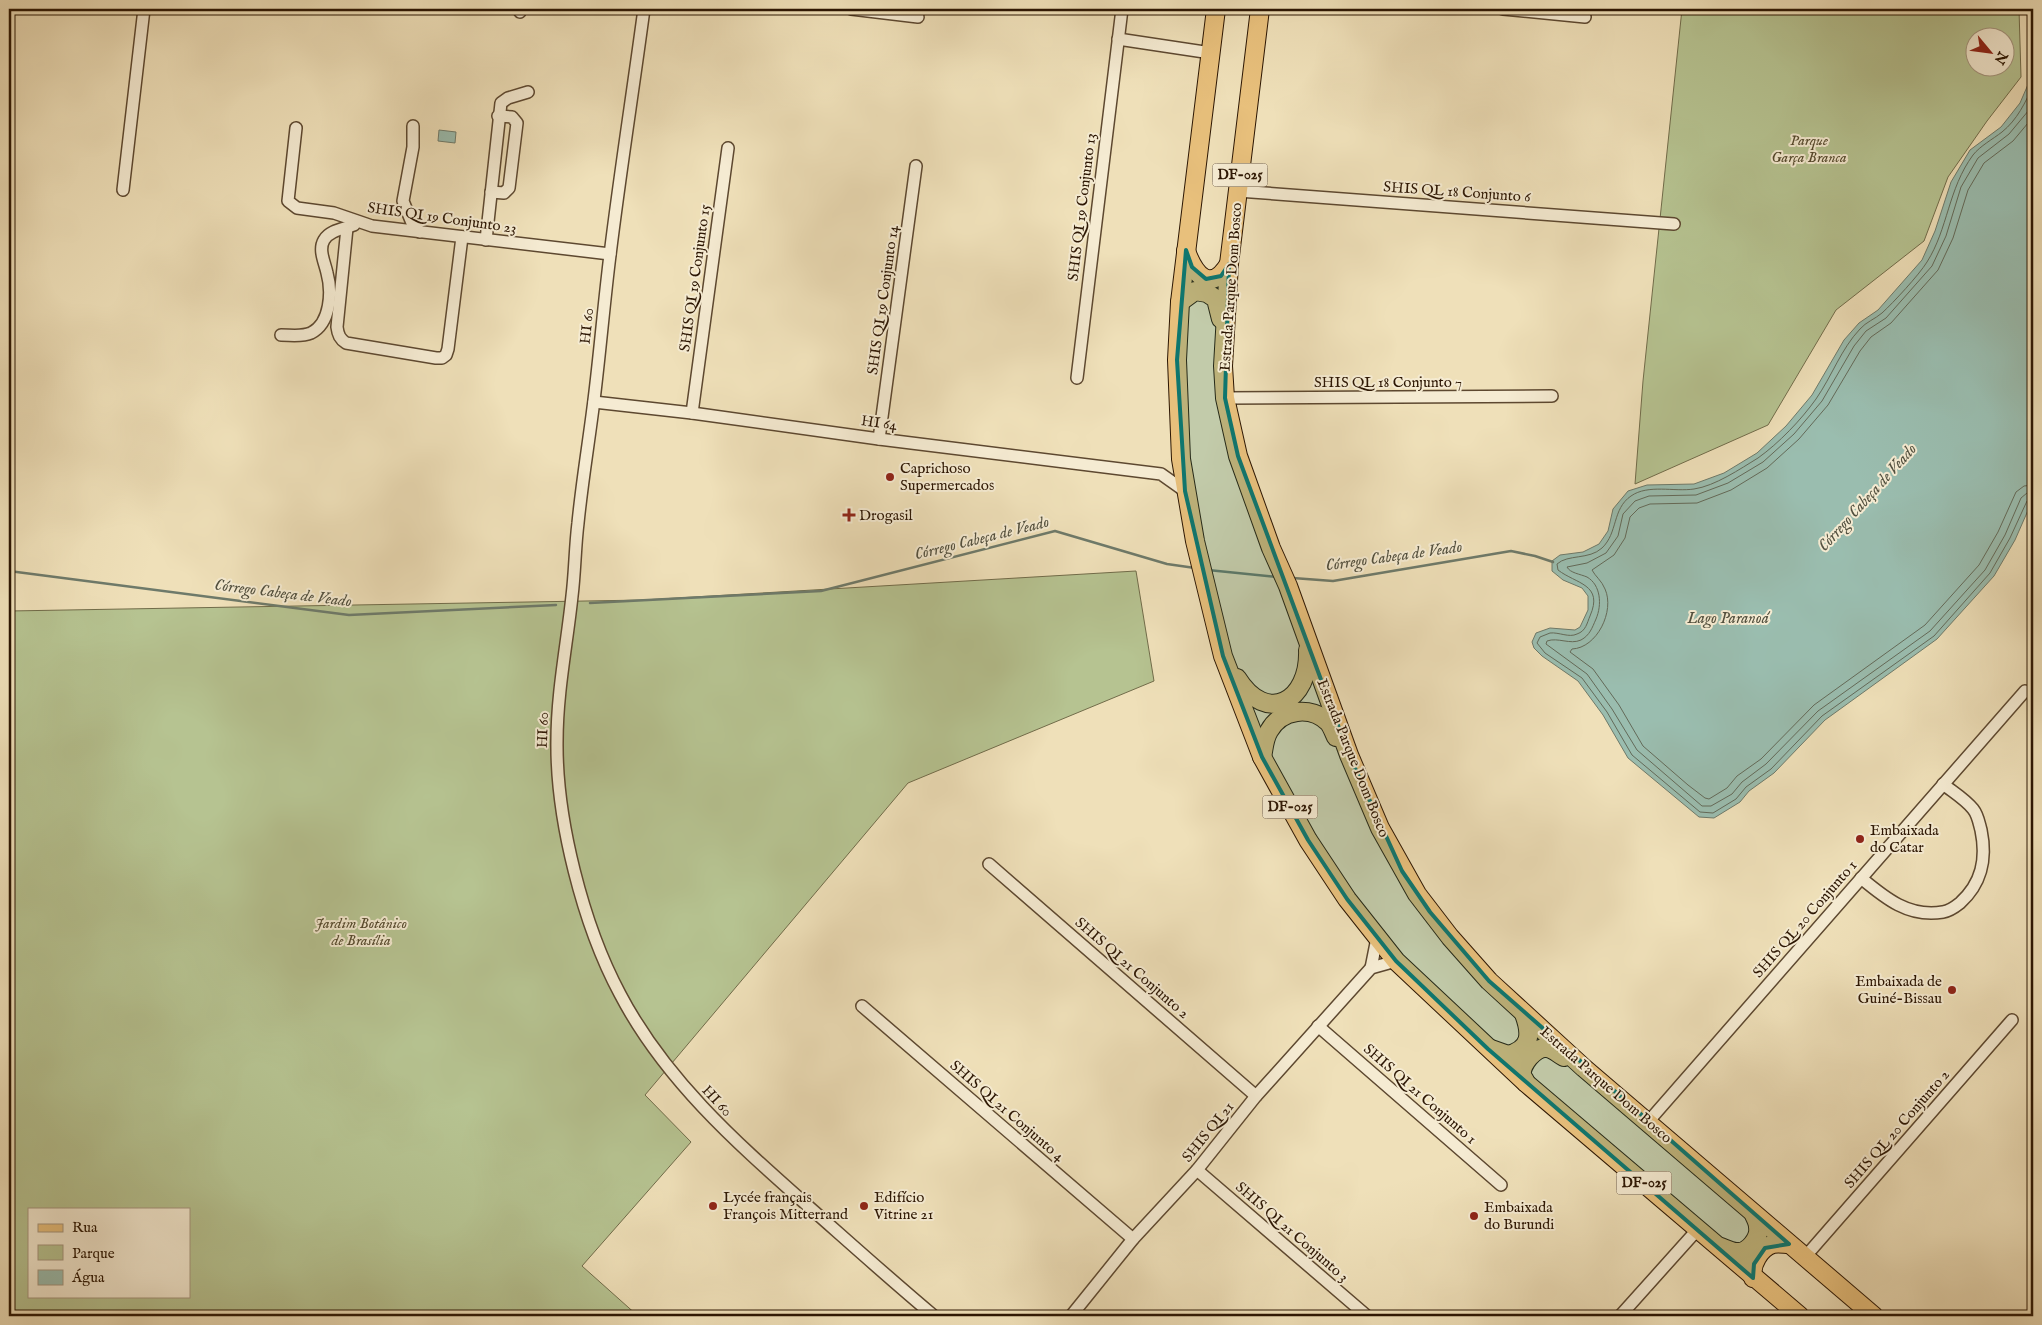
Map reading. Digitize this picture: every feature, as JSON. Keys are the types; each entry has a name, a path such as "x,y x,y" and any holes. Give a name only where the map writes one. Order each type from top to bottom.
{"main road":[{"name":"DF-025","path":"1216,9 1180,302 1177,360 1181,459 1195,541 1223,656 1262,757 1308,840 1347,899 1396,961 1526,1083 1800,1316"},
{"name":"Estrada Parque Dom Bosco","path":"1260,9 1229,264 1224,342 1224,398 1238,456 1271,548 1288,586 1349,755 1380,828 1417,894 1450,937 1489,981 1584,1068 1874,1316"},
{"path":"1186,250 1192,267 1197,274 1206,279 1214,279 1221,276 1229,264"},
{"path":"1180,302 1195,291 1213,296 1220,310 1224,342"},
{"path":"1223,656 1244,689 1256,699 1266,703 1278,703 1292,698 1300,688 1307,673 1307,641"},
{"path":"1262,757 1269,729 1282,715 1300,711 1312,713 1329,724 1343,750 1349,755"},
{"path":"1488,1049 1508,1056 1522,1048 1527,1041 1530,1031 1523,1013"},
{"path":"1526,1083 1522,1076 1524,1067 1540,1048 1551,1049 1573,1064 1584,1068"},
{"path":"1701,1232 1720,1247 1735,1253 1744,1251 1752,1245 1758,1234 1754,1215"},
{"path":"1753,1278 1754,1264 1765,1248 1774,1244 1789,1244"}],"street":[{"path":"123,190 144,9"},
{"name":"HI 60","path":"644,9 610,254 594,402 577,525 574,576 562,674 557,739 562,802 575,873 586,913 598,946 620,994 641,1030 673,1074 732,1138 934,1316"},
{"path":"851,9 918,17"},
{"name":"SHIS QI 19 Conjunto 13","path":"1077,378 1122,9"},
{"path":"1504,9 1585,17"},
{"path":"1118,39 1211,53"},
{"path":"486,240 498,116 503,100 528,92"},
{"path":"491,192 504,193 508,190 517,120 498,116"},
{"path":"413,126 413,147 403,201 412,223 420,232"},
{"name":"SHIS QI 19 Conjunto 23","path":"296,128 288,195 289,204 302,209 347,216 360,223 372,226 610,254"},
{"path":"495,148 514,150"},
{"name":"SHIS QI 19 Conjunto 15","path":"692,413 728,148"},
{"name":"SHIS QI 19 Conjunto 14","path":"879,438 916,166"},
{"name":"SHIS QL 18 Conjunto 6","path":"1238,191 1674,224"},
{"path":"281,335 304,335 312,332 319,326 328,307 329,295 329,284 321,248 323,241 331,232 360,223"},
{"path":"347,228 337,327 338,334 342,340 346,343 436,358 446,356 448,349 462,237"},
{"name":"SHIS QL 18 Conjunto 7","path":"1224,398 1552,396"},
{"name":"HI 64","path":"594,402 1160,474 1185,491"},
{"path":"1160,474 1172,468 1181,459"},
{"name":"SHIS QL 20 Conjunto 1","path":"1648,1122 2025,691"},
{"path":"1861,878 1894,904 1921,912 1945,912 1954,908 1966,898 1974,887 1984,865 1983,838 1977,815 1972,808 1943,784"},
{"name":"SHIS QI 21 Conjunto 2","path":"989,864 1256,1096"},
{"name":"SHIS QI 21","path":"1075,1315 1133,1239 1197,1170 1256,1096 1370,968 1377,938"},
{"path":"1370,968 1396,961"},
{"name":"SHIS QI 21 Conjunto 4","path":"862,1006 1133,1239"},
{"name":"SHIS QL 20 Conjunto 2","path":"1806,1257 2012,1020"},
{"name":"SHIS QI 21 Conjunto 1","path":"1318,1026 1502,1185"},
{"name":"SHIS QI 21 Conjunto 3","path":"1197,1170 1367,1316"},
{"path":"1620,1316 1701,1232"}],"highlighted area":[{"path":"1186,250 1192,267 1206,279 1221,276 1229,264 1225,398 1238,456 1349,755 1402,871 1430,912 1489,981 1789,1244 1765,1248 1754,1264 1753,1278 1488,1049 1396,961 1347,899 1308,840 1262,757 1223,656 1185,491 1177,360"}],"green space":[{"name":"Parque Garça Branca","path":"1682,9 2019,9 2021,77 1987,121 1948,177 1924,241 1836,310 1768,425 1635,484 1643,381"},
{"name":"Jardim Botânico de Brasília","path":"1136,571 1154,681 908,783 645,1095 691,1142 582,1266 638,1316 9,1316 9,611 643,600"}],"water":[{"name":"Lago Paranoá","path":"2033,73 2033,499 2015,540 1994,576 1937,639 1825,720 1774,773 1749,791 1740,802 1714,818 1699,817 1628,758 1603,715 1578,681 1542,656 1534,648 1532,642 1536,633 1550,628 1575,630 1580,627 1588,610 1588,596 1582,588 1563,580 1552,571 1552,561 1560,555 1583,552 1599,544 1608,531 1613,509 1628,491 1647,485 1694,484 1724,473 1757,453 1786,426 1812,395 1844,340 1859,323 1878,310 1922,260 1935,231 1951,182 1970,150 2001,127 2020,103"},
{"path":"439,130 456,132 455,143 438,141"}],"waterway":[{"name":"Córrego Cabeça de Veado","path":"590,603 821,591 1055,531 1167,564 1195,568"},
{"name":"Córrego Cabeça de Veado","path":"1293,578 1333,581 1511,551 1553,562"},
{"name":"Córrego Cabeça de Veado","path":"1208,570 1277,577"},
{"name":"Córrego Cabeça de Veado","path":"9,571 349,615 556,605"}],"place":[{"name":"Caprichoso Supermercados","path":"890,477"},
{"name":"Drogasil","path":"849,515"},
{"name":"Embaixada do Catar","path":"1860,839"},
{"name":"Embaixada de Guiné-Bissau","path":"1952,990"},
{"name":"Lycée français François Mitterrand","path":"713,1206"},
{"name":"Edifício Vitrine 21","path":"864,1206"},
{"name":"Embaixada do Burundi","path":"1474,1216"}]}
